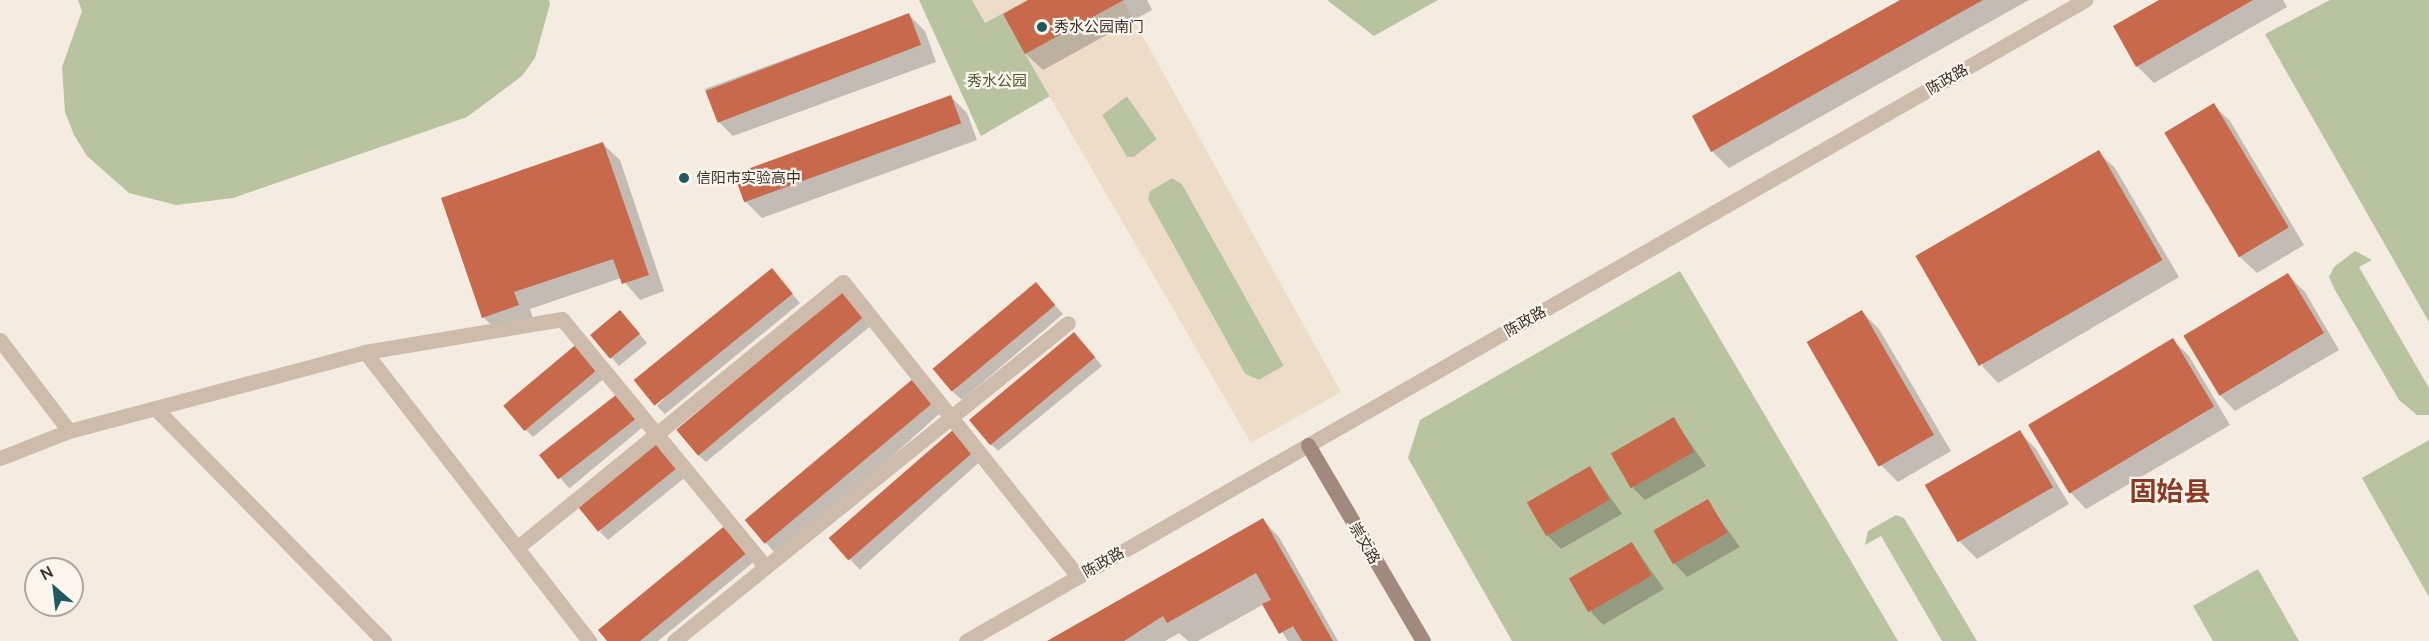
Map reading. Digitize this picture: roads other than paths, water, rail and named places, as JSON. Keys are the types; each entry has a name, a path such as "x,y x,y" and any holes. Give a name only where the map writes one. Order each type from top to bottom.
{"main road":[{"name":"崇文路","path":"1308,445 1422,641"}],"street":[{"name":"陈政路","path":"966,641 2085,0"},
{"path":"518,547 659,435 843,282 1078,576"},
{"path":"0,458 69,430 365,352 562,319 766,567"},
{"path":"674,641 1068,323"},
{"path":"0,340 69,430"},
{"path":"365,352 518,547 585,640"},
{"path":"155,408 384,641"}],"place":[{"name":"秀水公园南门","path":"1042,27"},
{"name":"信阳市实验高中","path":"684,178"}],"district":[{"name":"固始县","path":"2170,491"}],"park label":[{"name":"秀水公园","path":"997,81"}]}
